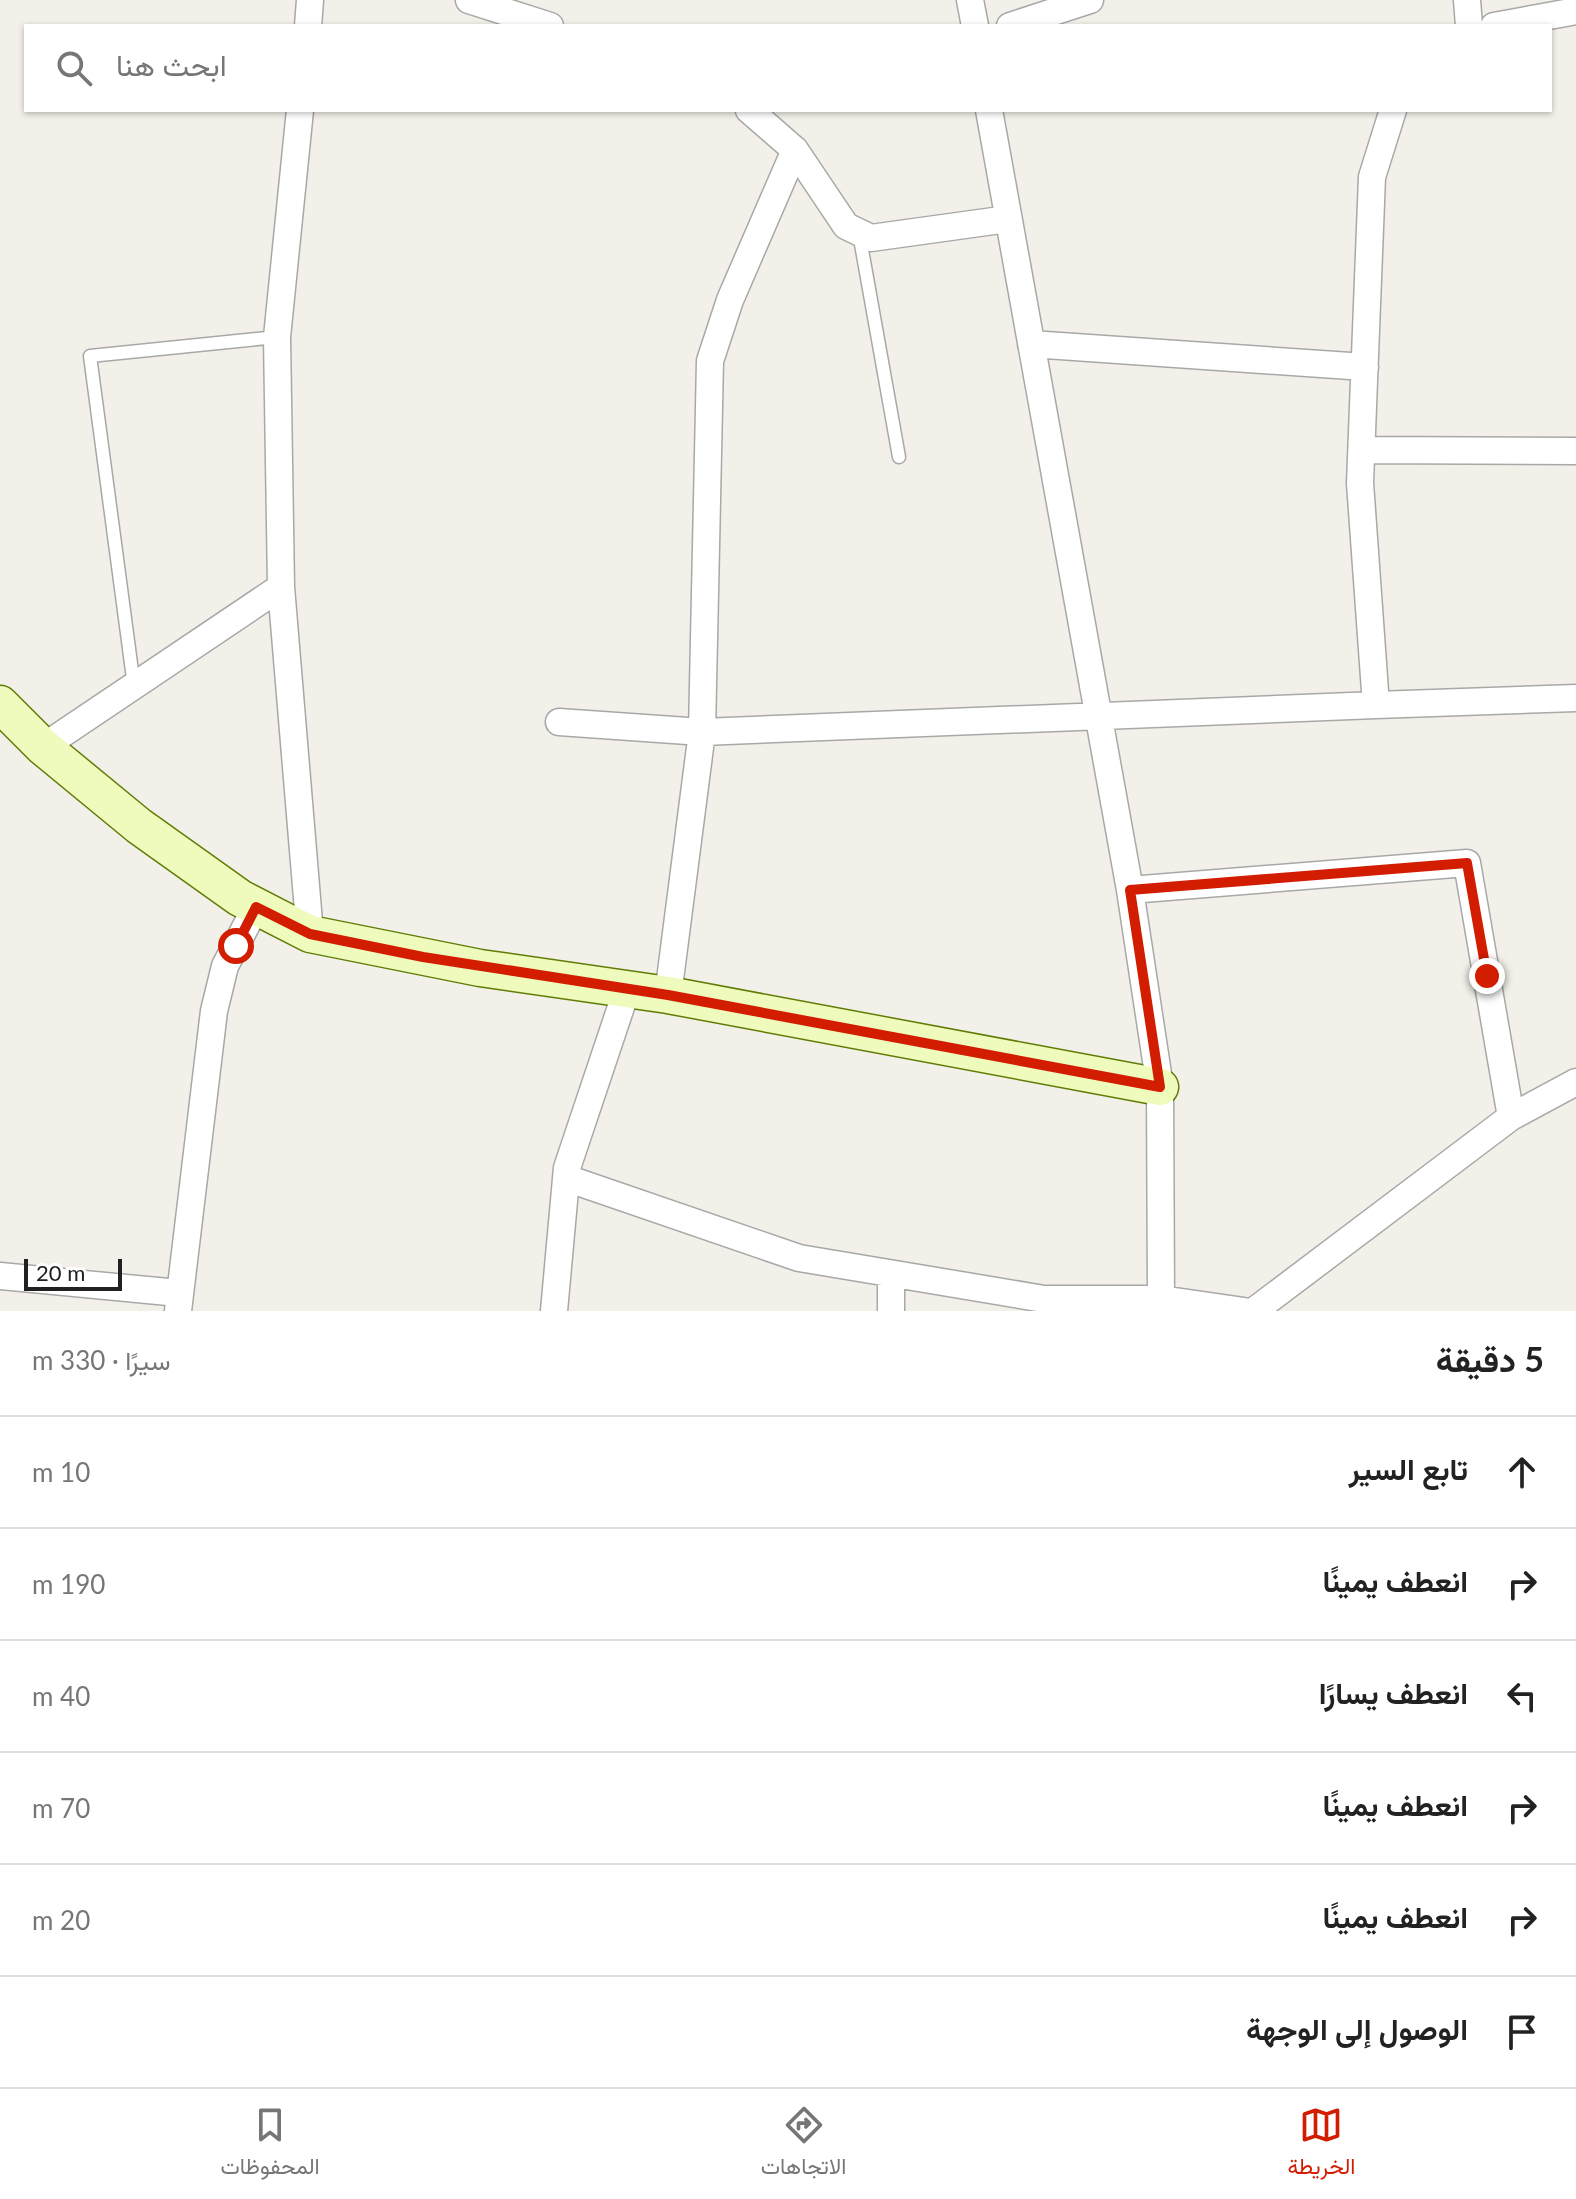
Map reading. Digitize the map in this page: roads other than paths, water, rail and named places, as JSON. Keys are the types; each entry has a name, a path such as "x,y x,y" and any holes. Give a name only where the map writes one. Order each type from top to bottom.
{"main road":[{"path":"0,704 43,747 139,826 256,907 310,934 480,968 668,995 1160,1087"}],"street":[{"path":"308,24 310,0"},
{"path":"469,0 544,24"},
{"path":"970,0 975,24"},
{"path":"1016,24 1090,0"},
{"path":"1467,0 1469,24"},
{"path":"1505,24 1576,11"},
{"path":"300,112 277,337 281,587 310,934"},
{"path":"751,112 795,150 846,226 859,233 871,238 1008,219"},
{"path":"989,112 1130,890 1160,1087 1161,1299"},
{"path":"1376,705 1360,483 1372,177 1392,112"},
{"path":"668,995 702,732 710,361 730,300 795,150"},
{"path":"1031,344 1365,367"},
{"path":"1363,450 1576,451"},
{"path":"43,747 281,587"},
{"path":"559,722 702,732 1098,714 1576,698"},
{"path":"1130,890 1467,863 1511,1117"},
{"path":"0,1276 178,1302 214,1011 225,966 256,907"},
{"path":"554,1311 566,1178 627,989"},
{"path":"1254,1311 1511,1117 1576,1082"},
{"path":"566,1178 799,1258 1044,1299 1161,1299 1244,1311"},
{"path":"891,1275 891,1311"}],"lane":[{"path":"859,233 899,457"},
{"path":"134,687 90,356 277,337"}]}
